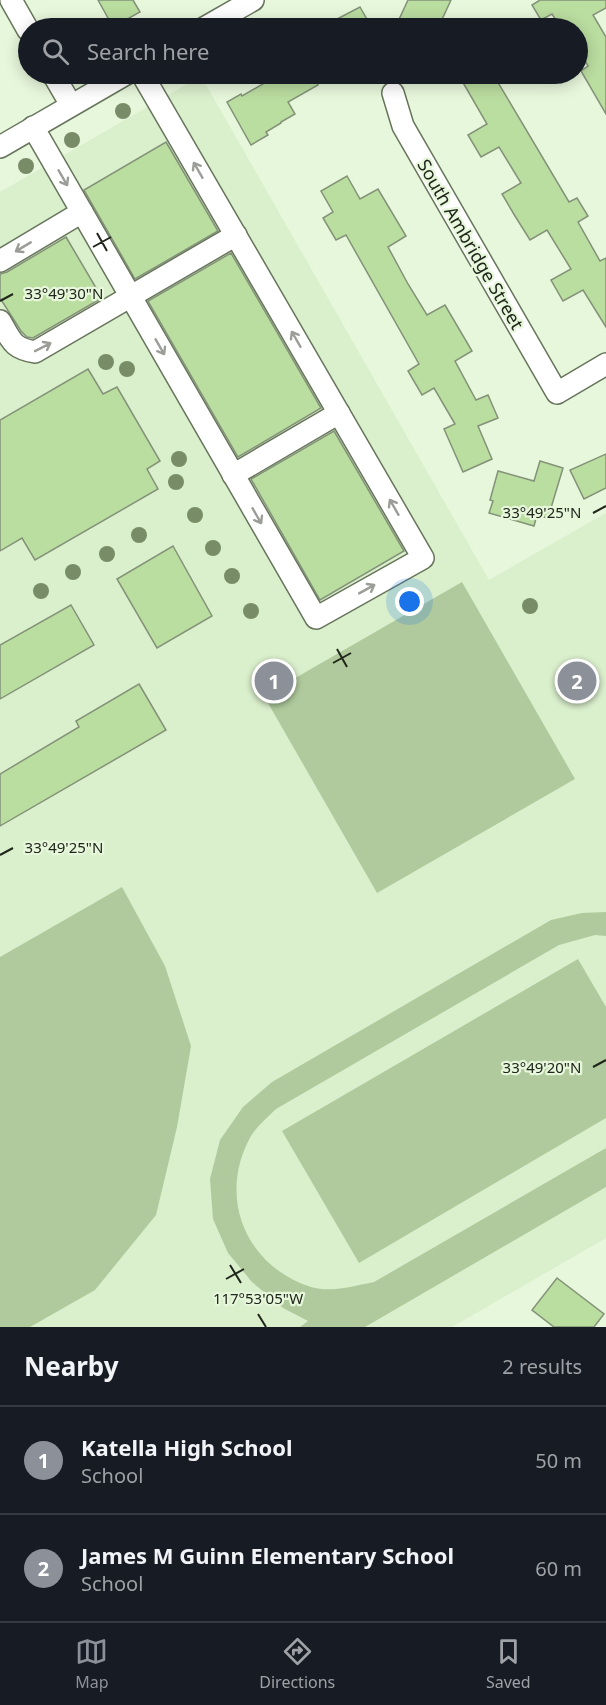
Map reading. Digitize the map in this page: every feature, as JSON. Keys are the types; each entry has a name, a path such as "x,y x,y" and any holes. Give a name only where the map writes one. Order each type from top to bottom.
{"street":[{"path":"11,0 21,18"},
{"path":"222,18 253,0"},
{"path":"59,84 72,105"},
{"path":"0,147 109,84"},
{"path":"33,127 316,618 423,558 148,84"},
{"name":"South Ambridge Street","path":"393,93 403,126 557,393 606,364"},
{"path":"0,261 82,212"},
{"path":"0,321 12,341 21,349 35,352 236,235"},
{"path":"233,475 339,413"}],"shaded area":[{"path":"187,84 206,84 489,580 606,513 606,1238 452,1327 0,1327 0,192"},
{"path":"462,582 575,779 377,893 264,696"},
{"path":"122,887 165,966 191,1046 177,1127 156,1215 95,1290 30,1327 0,1327 0,957"},
{"path":"606,912 606,936 595,935 559,945 276,1109 251,1136 241,1159 237,1182 238,1205 244,1226 254,1246 269,1263 288,1277 319,1289 342,1288 374,1282 606,1148 606,1187 365,1327 300,1327 308,1321 283,1308 252,1282 228,1253 213,1219 210,1179 220,1140 243,1107 272,1082 551,920 582,913"},
{"path":"578,959 606,1007 606,1118 359,1263 282,1131"}],"building":[{"path":"98,0 133,0 140,12 129,18 108,18"},
{"path":"408,0 451,0 443,18 400,18"},
{"path":"540,0 606,0 606,8 593,15 606,37 606,114 588,83 588,18 555,18 552,14 540,18 532,5"},
{"path":"360,7 366,18 339,18"},
{"path":"263,84 318,85 288,102 295,114 266,132 268,135 251,145 227,102 241,94 242,96"},
{"path":"464,84 499,84 569,202 577,198 588,216 578,222 600,261 606,258 606,327 583,290 563,301 551,280 571,269 547,230 530,240 502,194 521,183 499,147 481,157 468,135 487,124"},
{"path":"166,142 218,231 135,279 84,190"},
{"path":"347,176 360,199 378,189 406,236 388,247 408,284 427,315 445,305 472,351 455,361 476,400 488,395 498,418 478,426 492,459 463,472 444,429 455,424 434,388 422,395 408,371 419,364 346,235 336,240 323,218 333,212 321,191"},
{"path":"66,237 102,298 33,338 27,337 0,298 0,274"},
{"path":"231,253 321,408 238,457 148,301"},
{"path":"88,369 103,394 117,387 160,461 147,469 158,489 35,560 22,538 0,551 0,420"},
{"path":"334,431 404,551 320,600 251,479"},
{"path":"606,454 606,488 584,499 570,470"},
{"path":"540,461 563,468 548,518 537,515 534,526 489,513 498,471 534,481"},
{"path":"173,546 212,616 157,648 117,579"},
{"path":"71,605 94,645 0,699 0,645"},
{"path":"139,684 166,730 0,826 0,774 79,727 76,721"},
{"path":"557,1278 604,1314 594,1327 554,1327 532,1310"}],"place":[{"name":"Katella High School","path":"274,681"},
{"name":"James M Guinn Elementary School","path":"577,681"}]}
